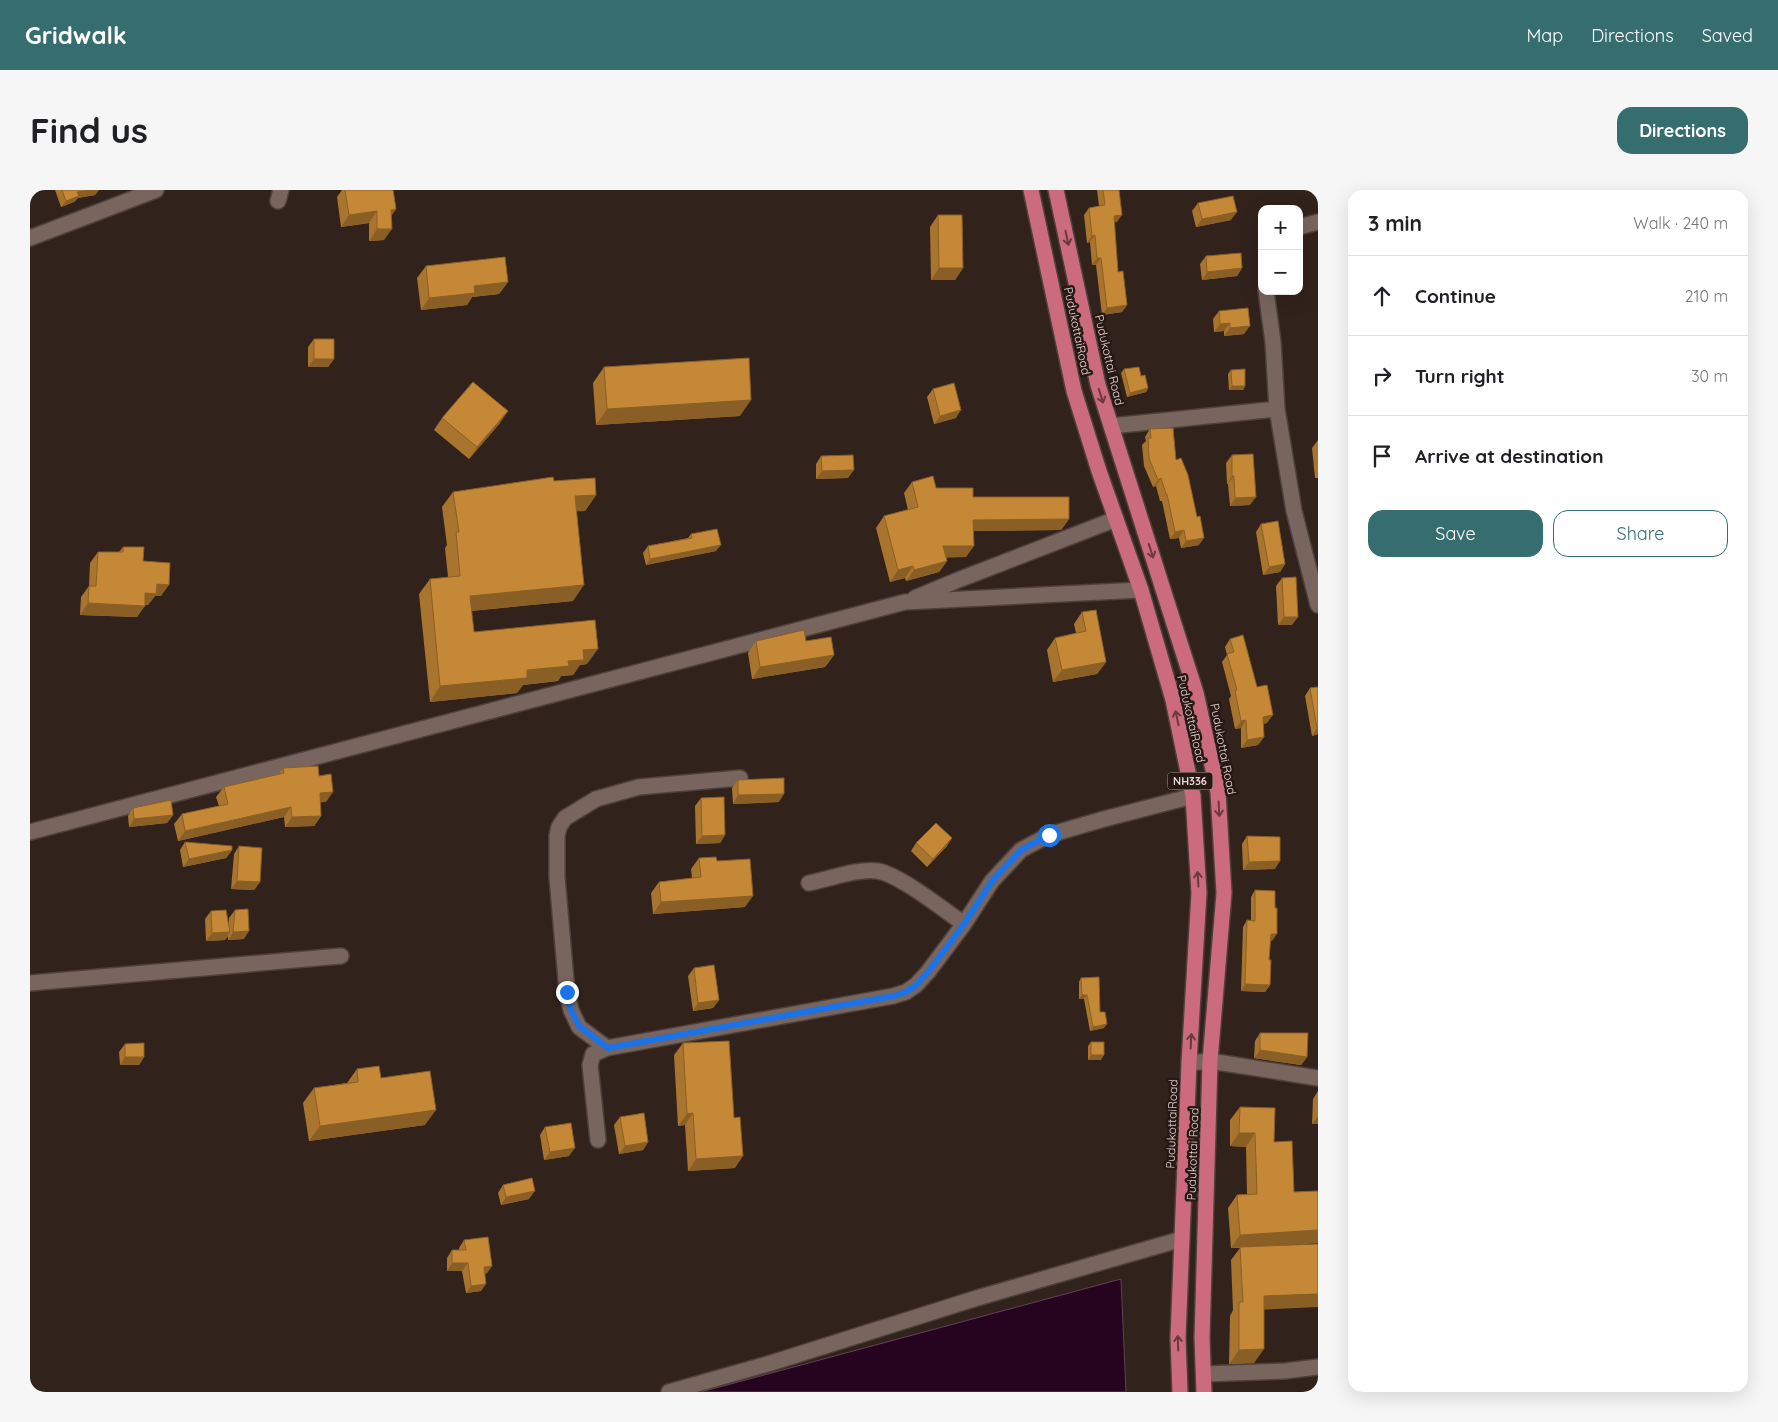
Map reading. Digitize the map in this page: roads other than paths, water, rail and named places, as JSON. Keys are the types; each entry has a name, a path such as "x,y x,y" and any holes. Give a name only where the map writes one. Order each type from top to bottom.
{"highway":[{"name":"PudukottaiRoad","path":"1031,190 1074,391 1141,590 1173,700 1193,796 1199,893 1181,1257 1178,1338 1180,1392"},
{"name":"Pudukottai Road","path":"1056,190 1098,385 1196,693 1218,792 1224,893 1210,1062 1202,1338 1204,1392"},
{"path":"1181,1257 1205,1258"}],"street":[{"path":"30,238 156,190"},
{"path":"1303,226 1318,222"},
{"path":"1267,295 1273,342 1277,409 1294,512 1318,605"},
{"path":"1111,426 1277,409"},
{"path":"30,832 904,602 1116,519"},
{"path":"904,602 1141,590"},
{"path":"608,1048 579,1026 571,1010 567,992 558,877 557,836 559,827 565,818 596,799 639,787 740,778"},
{"path":"598,1140 590,1065 593,1054 608,1048 893,996 906,992 916,985 928,972 964,924 992,881 1021,850 1049,835 1193,796"},
{"path":"809,883 861,872 877,871 893,876 964,924"},
{"path":"30,983 341,956"},
{"path":"1190,1064 1210,1062 1318,1078"},
{"path":"668,1392 771,1363 977,1298 1182,1239"},
{"path":"1204,1374 1285,1371 1318,1367"}]}
